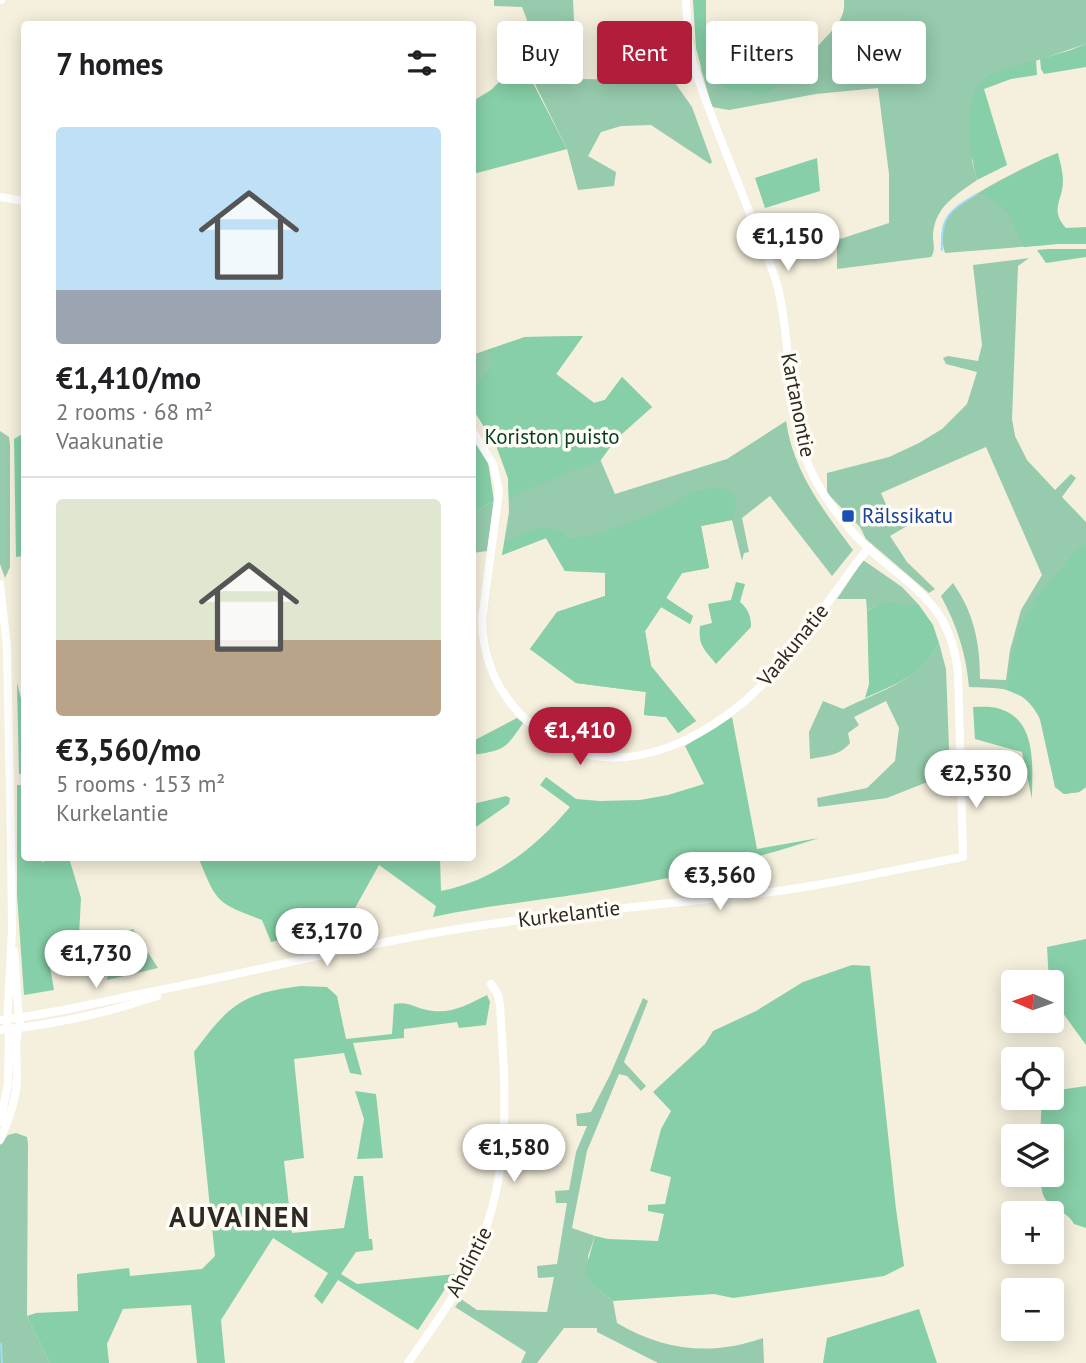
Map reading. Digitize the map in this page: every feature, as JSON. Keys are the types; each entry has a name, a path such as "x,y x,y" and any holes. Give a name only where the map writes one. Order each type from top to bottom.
{"street":[{"name":"Kartanontie","path":"686,0 688,39 693,64 779,292 799,431 807,461 829,503 869,548 928,598 952,643 958,673 963,856"},
{"path":"0,197 21,200"},
{"name":"Vaakunatie","path":"476,436 493,464 499,491 482,620 483,640 491,669 507,700 523,718 552,740 573,750 615,757 652,753 684,742 722,717 757,690 775,671 869,548"},
{"path":"0,584 7,646 12,931 18,983 9,1019 20,1023 9,1030"},
{"name":"Kurkelantie","path":"9,1019 178,988 346,949 566,914 805,887 905,870 963,856"},
{"name":"Ahdintie","path":"408,1363 468,1271 488,1226 498,1193 505,1120 500,1005 498,995 491,984"},
{"name":"Kurkelantie","path":"9,1030 100,1012 178,988"},
{"path":"0,1122 8,1084 9,1030"},
{"path":"0,1140 16,1091 9,1030"}],"green space":[{"path":"494,0 573,0 574,21 527,21 522,7 494,6"},
{"path":"693,0 706,0 706,76 703,75 696,48"},
{"path":"844,0 1086,0 1086,44 985,78 972,161 977,180 954,197 937,217 931,257 837,269 837,240 889,223 889,174 878,88 816,94 729,110 712,107 701,69 706,69 706,84 818,84 818,46 832,30 832,84 926,84 926,21 839,21 844,9"},
{"path":"1086,44 1086,67 1044,74 1040,59"},
{"path":"1036,60 1037,75 1011,79 984,89 1007,165 977,180 969,128 972,100 977,88 984,79 994,73"},
{"path":"583,79 597,79 597,84 676,84 692,107 712,162 710,164 651,125 621,126 601,132 588,156 616,172 614,186 578,190 567,149 535,84 583,84"},
{"path":"497,84 533,84 567,149 476,173 476,99"},
{"path":"720,84 780,84 762,97 747,91 729,89"},
{"path":"1058,153 1042,192 1045,245 945,253 942,228 952,212 979,192"},
{"path":"1058,153 1063,181 1058,216 1066,228 1086,227 1086,244 1024,247 1005,210 980,193"},
{"path":"817,158 820,191 765,208 755,178"},
{"path":"1086,249 1086,257 1046,263 1037,250"},
{"path":"1029,258 1018,266 1012,419 1015,436 1027,460 1055,490 1071,474 1076,478 1062,497 1086,522 1086,787 1079,792 1064,794 1055,787 1044,730 1031,705 1021,696 1007,690 969,687 960,640 941,596 953,583 966,606 977,641 980,679 1006,680 1010,650 1021,610 1042,575 986,447 881,493 895,525 917,516 919,519 890,536 907,562 935,589 929,593 866,539 860,527 827,493 827,473 889,457 919,443 942,429 967,404 977,372 946,364 943,358 948,356 978,361 982,345 973,265"},
{"name":"Koriston puisto","path":"583,336 556,374 594,403 605,400 622,377 652,407 616,439 600,459 615,494 727,459 786,421 802,473 820,505 853,550 832,576 770,496 742,518 749,552 744,553 742,561 732,520 701,526 709,568 682,573 666,598 693,616 690,624 661,607 645,631 651,666 696,721 678,733 666,717 644,715 646,692 576,683 530,649 557,612 605,596 605,573 565,571 546,538 502,555 509,512 508,478 495,443 476,414 476,354 525,337"},
{"path":"583,336 556,374 594,403 605,400 622,377 652,407 616,439 601,460 509,499 508,478 500,453 476,414 476,387 493,364 488,350 525,337"},
{"path":"0,431 9,437 10,446 10,567 5,578 0,564"},
{"path":"21,435 21,556 16,557 14,439"},
{"path":"476,443 488,462 494,501 476,510"},
{"path":"712,488 734,493 736,504 732,520 701,526 709,568 682,573 666,598 693,616 690,624 661,607 645,631 651,666 696,721 678,733 666,717 644,715 646,692 576,683 530,649 557,612 605,596 605,572 565,571 546,538 502,555 505,541 542,527 558,530 568,538 597,535 670,506 688,493"},
{"path":"494,501 487,551 476,553 476,510"},
{"path":"1086,544 1086,787 1079,792 1064,794 1055,787 1039,715 1026,698 1007,690 1017,639 1028,613 1046,586"},
{"path":"863,560 902,587 919,605 887,604 867,611 866,599 837,599"},
{"path":"736,582 745,584 740,602 748,613 751,627 716,664 701,643 700,626 712,623 708,604 731,600"},
{"path":"889,602 919,605 933,625 939,643 917,671 865,698 869,684 867,611"},
{"path":"939,643 946,669 950,773 887,798 818,807 817,798 867,788 895,761 899,728 886,701 854,717 859,725 848,733 850,743 842,751 810,759 809,732 823,701 843,709 897,684 921,667"},
{"path":"17,683 21,698 19,774"},
{"path":"973,707 1000,709 1021,723 1027,734 1032,760 1032,799 1022,752 975,739"},
{"path":"732,717 757,849 819,838 668,878 433,917 436,906 379,865 345,926 271,942 262,920 236,910 215,894 200,861 440,861 441,891 496,871 528,849 557,822 570,807 540,785 546,777 576,799 640,800 668,795 704,784 685,746"},
{"path":"517,718 523,723 512,739 498,750 476,754 476,739"},
{"path":"17,785 21,785 21,861 70,861 81,898 78,954 49,960 54,990 24,995 17,895"},
{"path":"506,796 510,798 509,804 476,827 476,803"},
{"path":"133,929 158,968 107,980 114,937"},
{"path":"1086,939 1086,1045 1064,1015 1064,970 1048,970 1047,947"},
{"path":"852,965 870,966 904,1266 884,1276 733,1298 714,1294 613,1301 593,1286 585,1272 595,1236 658,1241 664,1214 648,1211 648,1205 665,1204 671,1177 650,1171 661,1129 671,1111 653,1092 705,1044 713,1031 756,1011 803,982"},
{"path":"301,986 327,987 337,996 346,1039 392,1034 394,1004 443,1011 458,1008 487,995 490,1002 486,1025 459,1028 457,1022 404,1029 404,1038 353,1043 362,1075 350,1073 344,1053 294,1059 304,1158 284,1161 292,1233 344,1228 354,1176 363,1176 369,1239 372,1239 373,1250 356,1252 341,1274 357,1284 455,1274 418,1330 338,1280 322,1304 314,1296 328,1273 273,1238 221,1320 225,1363 197,1363 191,1305 123,1309 107,1344 109,1363 50,1363 27,1316 36,1313 78,1311 77,1274 129,1268 130,1276 202,1269 215,1256 194,1052 217,1023 238,1004 264,993"},
{"path":"643,998 648,1001 624,1062 646,1086 641,1091 627,1076 619,1074 587,1151 572,1228 595,1236 588,1256 593,1286 613,1301 617,1323 652,1340 688,1348 725,1347 763,1338 764,1363 658,1363 597,1332 597,1328 564,1328 537,1363 521,1363 526,1352 455,1307 461,1299 477,1310 547,1312 554,1277 538,1278 537,1266 557,1264 567,1203 556,1203 555,1191 569,1190 576,1152 587,1126 577,1126 576,1114 591,1112"},
{"path":"1086,1086 1086,1228 1074,1224 1064,1213 1064,1201 1047,1201 1042,1189 1064,1187 1064,1124 1041,1124 1041,1110 1064,1110 1064,1089"},
{"path":"355,1091 376,1094 383,1158 357,1159 364,1119"},
{"path":"16,1133 27,1137 28,1144 27,1316 50,1363 0,1363 0,1145 8,1135"},
{"path":"919,1309 937,1363 823,1363 827,1338"}],"waterway":[{"path":"942,250 943,229 949,215 977,194"},
{"path":"1,1344 2,1363"}],"place":[{"name":"Rälssikatu","path":"848,516"}],"district":[{"name":"AUVAINEN","path":"240,1217"}]}
